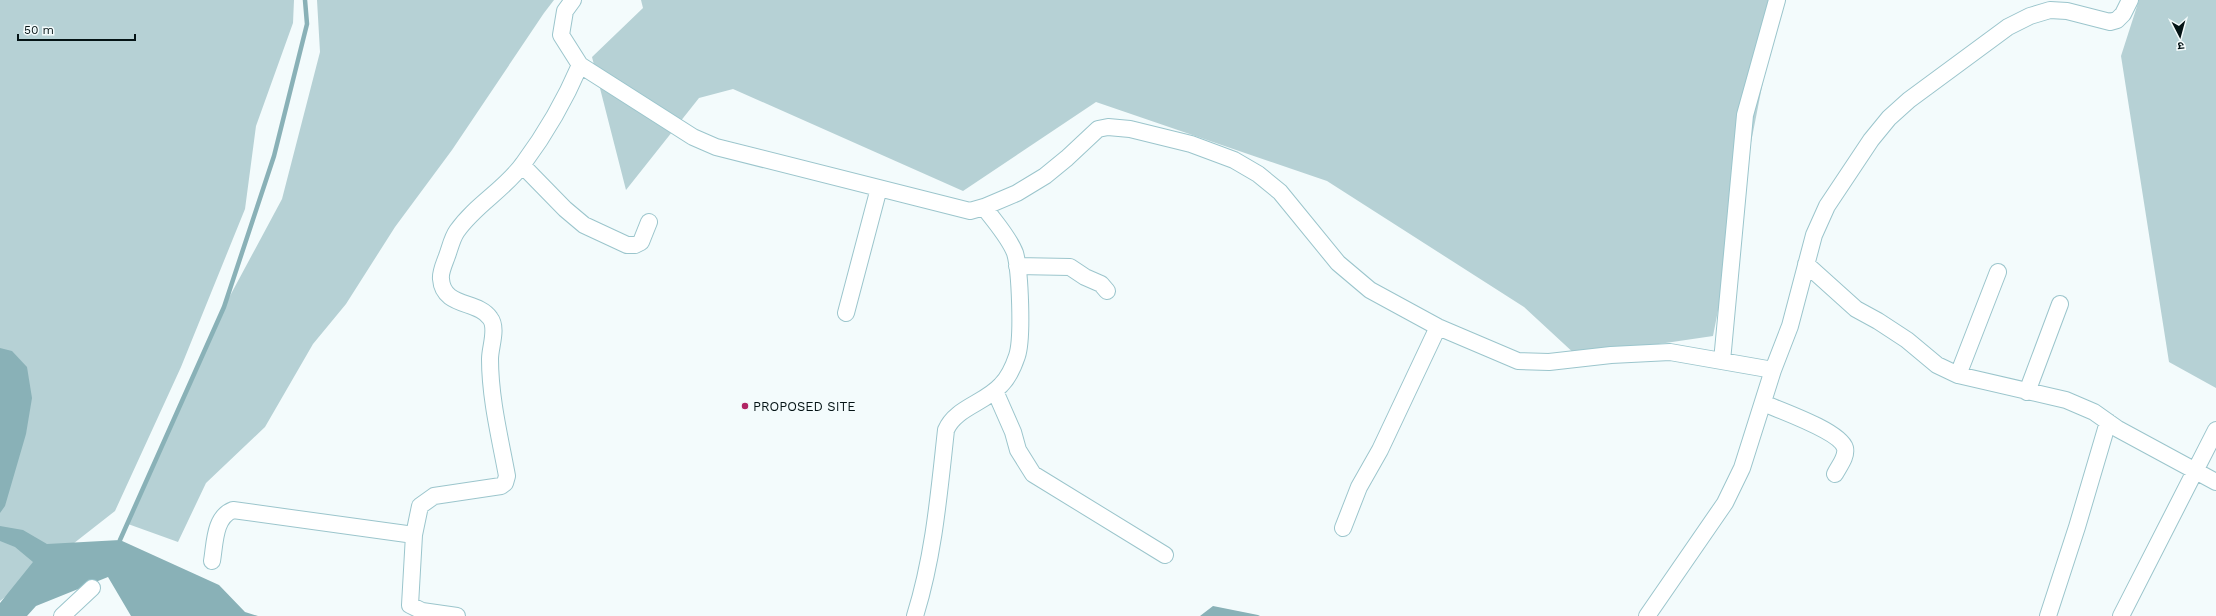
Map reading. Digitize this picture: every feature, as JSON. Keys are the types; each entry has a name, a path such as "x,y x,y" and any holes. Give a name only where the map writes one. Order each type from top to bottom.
{"street":[{"path":"573,0 565,11 561,35 580,65 704,142 970,211 984,207 1017,193 1045,176 1098,129 1108,127 1130,129 1159,135 1234,160 1258,174 1280,192 1338,263 1351,276 1370,290 1438,327 1518,361 1534,363 1611,355 1670,352 1773,370"},
{"path":"1722,361 1745,115 1777,0"},
{"path":"1647,616 1724,503 1742,468 1773,370 1790,326 1814,235 1827,206 1871,140 1889,118 1909,100 2008,27 2030,16 2050,10 2067,11 2110,22 2117,20 2123,14 2130,0"},
{"path":"458,616 422,611 410,605 414,535 420,506 434,496 501,486 505,483 507,476 491,376 490,358 494,326 490,317 483,312 452,299 444,291 441,278 456,232 469,217 498,192 522,165 567,94 580,65"},
{"path":"522,165 565,209 584,225 627,245 635,245 641,242 650,222"},
{"path":"846,313 879,188"},
{"path":"915,616 929,563 934,534 946,430 949,421 995,391 1002,384 1018,355 1020,307 1017,266 1012,247 984,207"},
{"path":"1806,264 1856,309 1907,340 1937,365 1958,375 2066,400 2094,412 2108,422 2195,472 2216,482"},
{"path":"1017,266 1070,267 1085,277 1101,284 1107,291"},
{"path":"1958,375 1998,272"},
{"path":"2027,392 2060,304"},
{"path":"1343,528 1359,487 1380,450 1438,327"},
{"path":"995,391 1013,432 1018,450 1033,474 1165,555"},
{"path":"1763,403 1813,424 1841,442 1845,449 1844,457 1835,474"},
{"path":"2048,616 2108,422"},
{"path":"2121,616 2216,430"},
{"path":"212,561 221,519 226,513 233,510 414,535"},
{"path":"62,616 92,588"}],"shaded area":[{"path":"0,0 294,0 293,23 256,126 245,209 181,367 115,511 0,601"},
{"path":"317,0 554,0 452,150 395,227 346,304 313,344 265,427 206,483 178,542 128,524 224,307 282,199 320,52"},
{"path":"641,0 1779,0 1713,336 1577,356 1524,307 1327,181 1096,102 963,191 733,89 699,98 626,190 592,57 643,8"},
{"path":"2139,0 2216,0 2216,388 2169,362 2121,56"},
{"path":"0,348 12,351 27,367 32,398 26,434 5,506 0,513"},
{"path":"0,526 23,530 47,544 120,540 219,585 245,612 258,616 131,616 108,577 36,606 27,616 0,616 0,603 33,562 15,547 0,541"},
{"path":"1213,606 1258,615 1260,616 1200,616"}],"waterway":[{"path":"120,540 224,307 274,156 307,24 305,0"}],"place":[{"name":"PROPOSED SITE","path":"745,406"}]}
